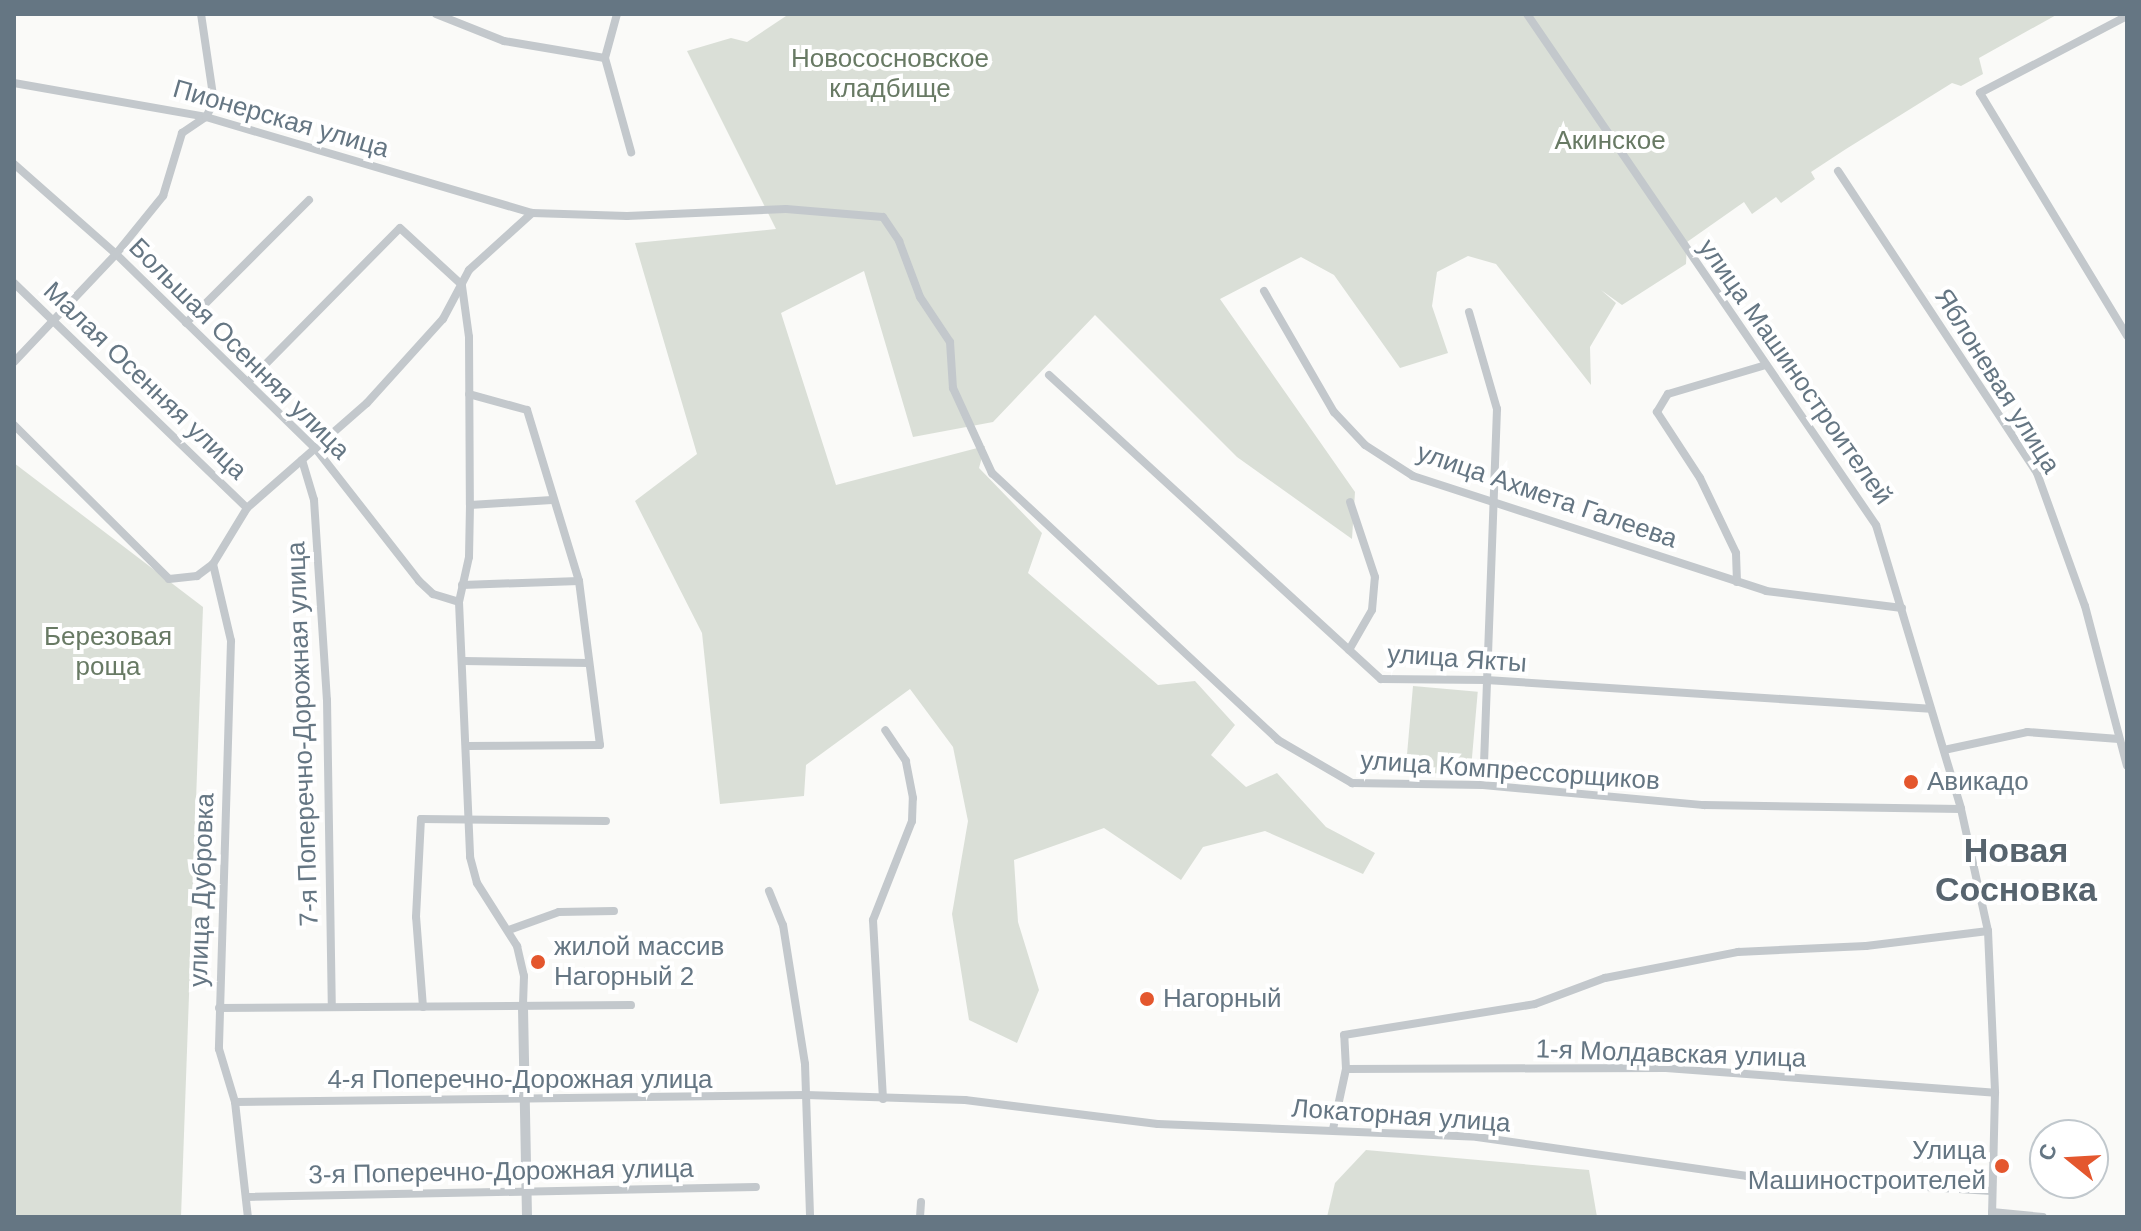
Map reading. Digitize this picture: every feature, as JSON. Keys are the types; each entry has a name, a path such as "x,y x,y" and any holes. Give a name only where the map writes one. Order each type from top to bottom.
{"street":[{"path":"14,362 116,254 163,196 182,133 206,117 214,102 201,14"},
{"path":"436,14 504,41 605,58"},
{"path":"618,14 605,58 631,152"},
{"name":"улица Машиностроителей","path":"1527,14 1876,525 1961,809 1988,931 1995,1093 1992,1215"},
{"path":"2127,16 1980,93 2127,336"},
{"name":"Пионерская улица","path":"14,83 206,117 532,213 627,216 786,209 883,217 899,241 920,297 950,342 953,388 964,421"},
{"name":"Большая Осенняя улица","path":"14,164 116,254 316,449 419,581 433,594 459,602"},
{"name":"Яблоневая улица","path":"1838,171 2037,473 2085,606 2127,766"},
{"path":"186,323 309,200"},
{"path":"14,425 169,579 197,576 213,564 247,508 316,449 443,319 469,270 532,213"},
{"path":"248,382 400,228 462,285 469,394 469,557 459,602 464,661 467,820 477,883 509,930 524,976 527,1217"},
{"name":"Малая Осенняя улица","path":"14,283 247,508"},
{"name":"улица Ахмета Галеева","path":"1264,291 1334,412 1365,445 1413,476 1766,591 1902,608"},
{"path":"1469,312 1497,409 1483,785"},
{"path":"1737,582 1736,553 1700,478 1657,412 1668,394 1766,365"},
{"name":"улица Якты","path":"1049,375 1381,679 1486,680 1930,709"},
{"path":"466,746 600,745 579,581 527,410 469,394"},
{"name":"улица Компрессорщиков","path":"964,421 987,454 992,473 1278,740 1352,783 1483,785 1704,805 1961,809"},
{"name":"7-я Поперечно-Дорожная улица","path":"302,460 314,500 326,685 332,1007"},
{"path":"470,505 552,500"},
{"path":"1349,650 1372,610 1375,577 1350,502"},
{"name":"улица Дубровка","path":"213,564 231,641 219,1049 235,1102 248,1217"},
{"path":"462,585 579,581"},
{"path":"464,661 589,663"},
{"path":"883,1099 873,920 912,821 913,798 906,761 885,730"},
{"path":"1944,750 2027,732 2119,739"},
{"path":"423,1007 416,917 421,819 606,821"},
{"path":"769,891 783,925 806,1095 810,1217"},
{"path":"509,930 559,912 614,911"},
{"path":"1333,1129 1346,1069 1344,1035 1535,1004 1605,978 1738,952 1988,931"},
{"path":"219,1008 631,1005"},
{"name":"1-я Молдавская улица","path":"1346,1069 1666,1068 1995,1093"},
{"name":"Локаторная улица","path":"806,1095 965,1100 1158,1124 1477,1137 1747,1176 1992,1191"},
{"name":"4-я Поперечно-Дорожная улица","path":"235,1102 806,1095"},
{"name":"3-я Поперечно-Дорожная улица","path":"246,1197 756,1187"},
{"path":"920,1217 921,1202"},
{"path":"1992,1215 2043,1217"}],"green space":[{"path":"789,14 2058,14 1979,58 1983,74 1961,86 1952,83 1811,172 1815,179 1781,203 1776,197 1752,214 1744,202 1687,242 1686,264 1622,305 1601,290 1616,303 1590,347 1591,385 1496,264 1468,256 1437,272 1432,306 1448,353 1400,368 1334,275 1301,257 1220,299 1355,492 1352,539 1237,457 1095,315 993,422 913,437 864,271 781,313 836,485 985,446 979,468 1042,533 1028,573 1158,685 1195,681 1235,725 1211,755 1246,787 1277,773 1326,827 1375,853 1363,874 1265,831 1203,847 1181,880 1104,828 1014,860 1018,922 1039,990 1017,1043 969,1020 952,914 968,821 953,747 910,689 806,765 804,796 720,804 702,633 635,501 697,454 635,243 776,229 687,51 731,38 747,42"},
{"name":"Березовая роща","path":"14,463 203,607 181,1217 14,1217"},
{"path":"1413,686 1478,692 1470,776 1406,771"},
{"path":"1366,1150 1589,1170 1597,1217 1327,1217 1335,1183"}],"place":[{"name":"Авикадо","path":"1911,782"},
{"name":"жилой массив Нагорный 2","path":"538,962"},
{"name":"Нагорный","path":"1147,999"},
{"name":"Улица Машиностроителей","path":"2002,1166"}],"district":[{"name":"Новая Сосновка","path":"2016,870"}],"park label":[{"name":"Новососновское кладбище","path":"890,74"},
{"name":"Акинское","path":"1610,141"}]}
